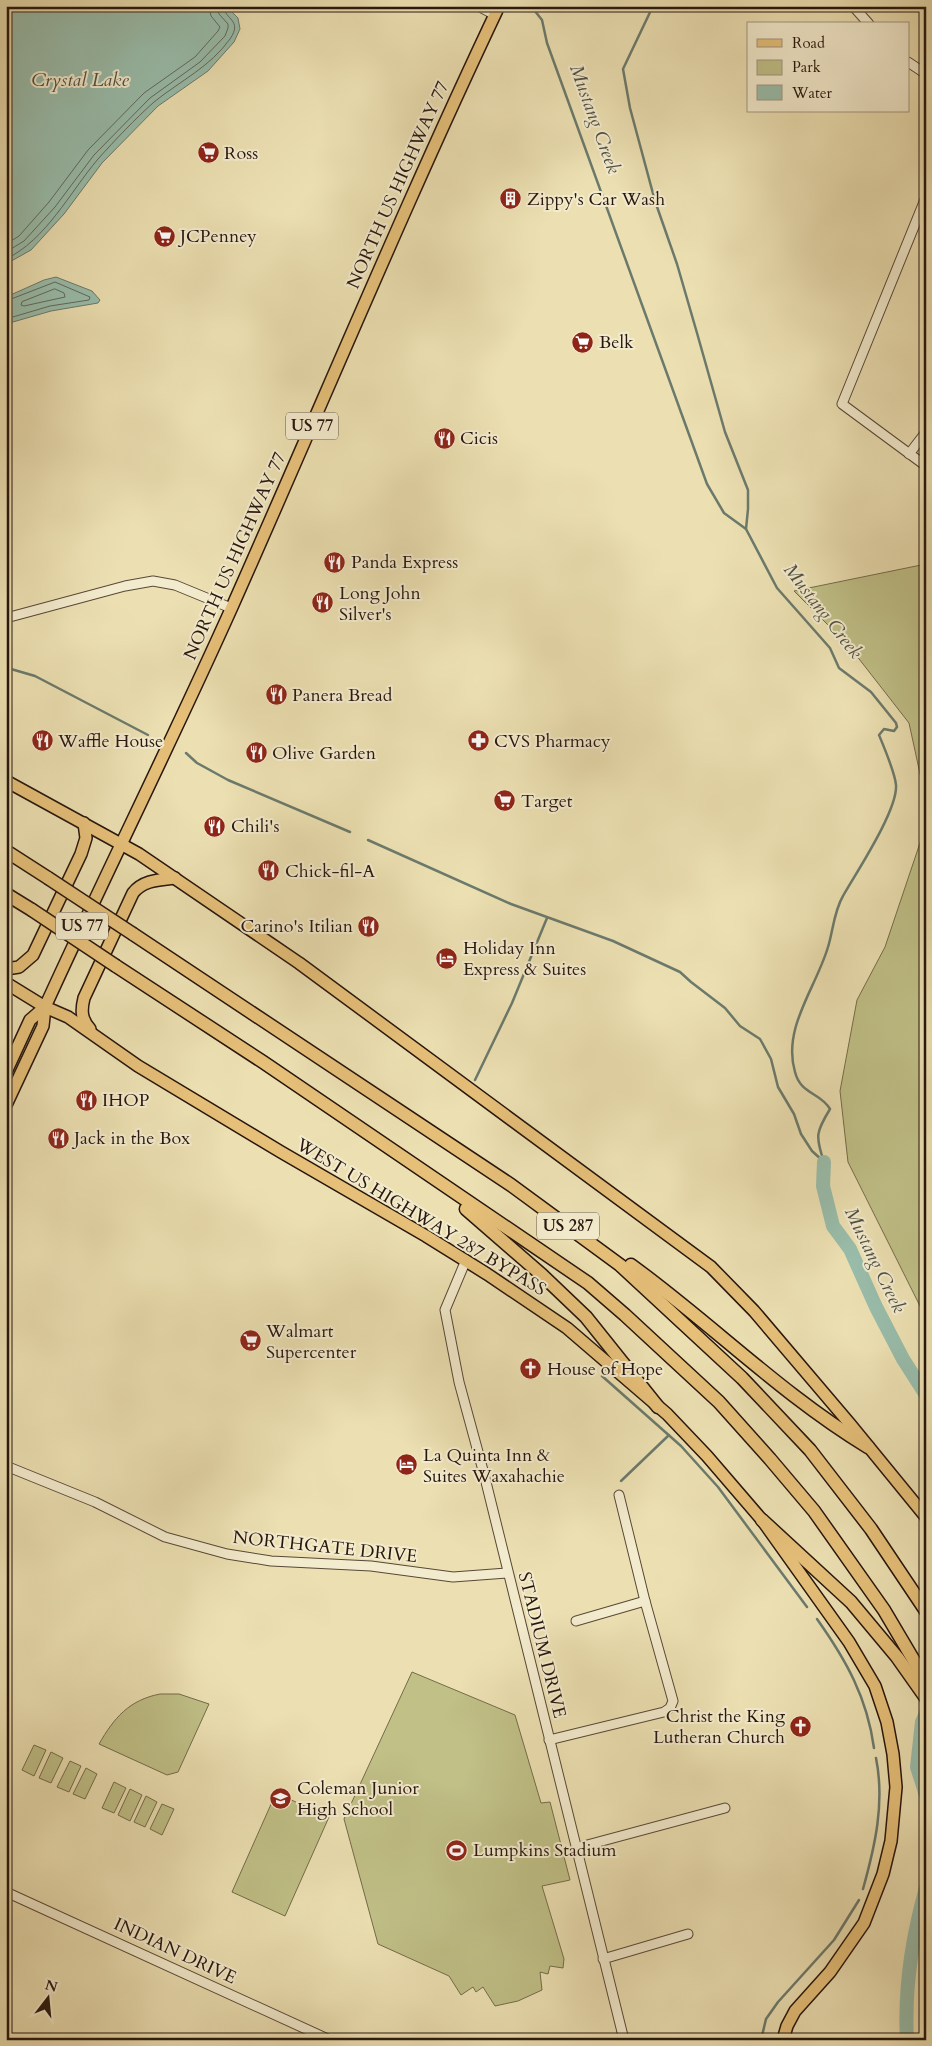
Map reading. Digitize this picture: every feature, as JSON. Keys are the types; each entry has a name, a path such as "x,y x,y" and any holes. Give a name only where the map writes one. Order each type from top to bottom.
{"highway":[{"name":"US 287","path":"6,851 511,1185 620,1265 742,1378 810,1450 871,1529 924,1609"},
{"name":"US 287","path":"6,894 263,1062 588,1283 719,1402 814,1511 884,1610 926,1681"},
{"path":"433,1178 586,1317 658,1407"},
{"path":"605,1254 619,1258 642,1273 788,1392 831,1425 868,1447"},
{"path":"762,1520 851,1602 903,1666 926,1698"}],"main road":[{"name":"NORTH US HIGHWAY 77","path":"6,1105 43,1026 45,1007 231,608 366,298 497,10"},
{"path":"6,781 139,854 299,963 711,1268 754,1311 926,1518"},
{"path":"6,968 19,967 33,955 81,854 86,838 84,823"},
{"path":"92,1033 83,1019 82,1005 133,893 137,888 148,882 175,878"},
{"name":"WEST US HIGHWAY 287 BYPASS","path":"6,983 45,1007 68,1017 138,1066 466,1260 567,1328 658,1407 707,1456 762,1520 849,1642 875,1686 887,1722 893,1754 896,1787 889,1849 884,1874 864,1924 830,1972 795,2011 787,2026 783,2040"},
{"name":"NORTH US HIGHWAY 77","path":"6,1072 30,1020 45,1007"}],"street":[{"path":"478,6 497,10"},
{"path":"853,6 868,22"},
{"path":"910,63 926,74"},
{"path":"926,197 842,404 926,466"},
{"path":"909,454 926,432"},
{"path":"6,618 125,586 153,582 174,585 231,608"},
{"name":"STADIUM DRIVE","path":"466,1260 445,1310 459,1382 484,1474 624,2040"},
{"name":"NORTHGATE DRIVE","path":"6,1466 95,1502 165,1537 227,1554 271,1561 371,1566 453,1577 507,1573"},
{"path":"549,1740 664,1712 670,1708 673,1698 645,1601 619,1495"},
{"path":"576,1621 645,1601"},
{"path":"576,1848 725,1808"},
{"name":"INDIAN DRIVE","path":"6,1892 330,2040"},
{"path":"604,1959 688,1934"}],"green space":[{"path":"926,564 926,1318 848,1162 840,1091 857,1000 885,947 921,840 924,792 909,723 849,646 794,591"},
{"name":"Lumpkins Stadium","path":"412,1672 515,1715 541,1803 550,1802 570,1880 542,1886 564,1959 563,1968 550,1966 548,1974 540,1972 542,1990 518,2001 495,2006 483,1987 476,1992 473,1987 461,1995 449,1976 378,1944 344,1819"},
{"path":"160,1694 179,1694 209,1704 178,1772 167,1775 99,1744 110,1726 131,1706"},
{"path":"34,1745 46,1750 34,1776 22,1770"},
{"path":"51,1752 63,1758 51,1783 39,1778"},
{"path":"70,1761 81,1766 69,1792 57,1787"},
{"path":"86,1768 97,1774 85,1799 73,1794"},
{"path":"114,1782 126,1788 114,1813 102,1808"},
{"path":"130,1789 142,1795 130,1821 118,1815"},
{"path":"276,1793 329,1817 285,1916 232,1892"},
{"path":"146,1796 157,1802 145,1827 134,1822"},
{"path":"162,1804 174,1809 162,1835 150,1829"}],"water":[{"name":"Crystal Lake","path":"6,6 226,6 238,18 240,29 234,42 208,71 158,106 102,163 64,214 31,250 6,264"},
{"path":"56,277 92,291 100,300 98,303 51,311 6,324 6,297 44,280"}],"waterway":[{"name":"Mustang Creek","path":"531,6 542,20 547,43 707,484 724,513 746,529 777,588 830,648 839,668 871,692 896,723 897,727 894,731 884,729 879,735 892,767 896,785 895,796 884,825 840,902 823,962 802,1008 793,1040 792,1056 798,1079 806,1089 826,1103 830,1109 818,1134 819,1146 824,1162"},
{"path":"653,6 623,69 630,108 655,201 677,264 725,432 748,490 746,529"},
{"path":"11,669 35,676 148,735"},
{"path":"186,753 197,763 228,780 350,832"},
{"path":"368,840 511,904 613,941 680,972 725,1008 740,1026 760,1039 771,1059 778,1087 794,1114 801,1134 812,1151 823,1161"},
{"path":"475,1080 512,1003 547,918"},
{"name":"Mustang Creek","path":"824,1162 823,1186 833,1226 850,1249 876,1307 903,1359 926,1395"},
{"path":"602,1376 681,1446 718,1487 807,1607"},
{"path":"621,1481 669,1435"},
{"path":"817,1619 837,1649 854,1680 866,1712 874,1748"},
{"name":"Mustang Creek","path":"926,1713 922,1722 917,1767 926,1795"},
{"path":"863,1889 875,1841 879,1808 879,1775 876,1758"},
{"name":"Mustang Creek","path":"907,2040 906,2021 910,1963 926,1888"},
{"path":"761,2040 766,2019 778,2002 834,1940 859,1900"},
{"path":"762,2036 768,2038"}],"place":[{"name":"Ross","path":"208,153"},
{"name":"Zippy's Car Wash","path":"511,199"},
{"name":"JCPenney","path":"164,236"},
{"name":"Belk","path":"583,342"},
{"name":"Cicis","path":"444,438"},
{"name":"Panda Express","path":"335,562"},
{"name":"Long John Silver's","path":"323,603"},
{"name":"Panera Bread","path":"276,695"},
{"name":"Waffle House","path":"42,741"},
{"name":"CVS Pharmacy","path":"478,741"},
{"name":"Olive Garden","path":"256,753"},
{"name":"Target","path":"505,801"},
{"name":"Chili's","path":"215,826"},
{"name":"Chick-fil-A","path":"269,871"},
{"name":"Carino's Itilian","path":"369,926"},
{"name":"Holiday Inn Express & Suites","path":"447,958"},
{"name":"IHOP","path":"86,1100"},
{"name":"Jack in the Box","path":"58,1138"},
{"name":"Walmart Supercenter","path":"250,1341"},
{"name":"House of Hope","path":"531,1369"},
{"name":"La Quinta Inn & Suites Waxahachie","path":"407,1465"},
{"name":"Christ the King Lutheran Church","path":"801,1726"},
{"name":"Coleman Junior High School","path":"281,1798"},
{"name":"Lumpkins Stadium","path":"457,1850"}]}
